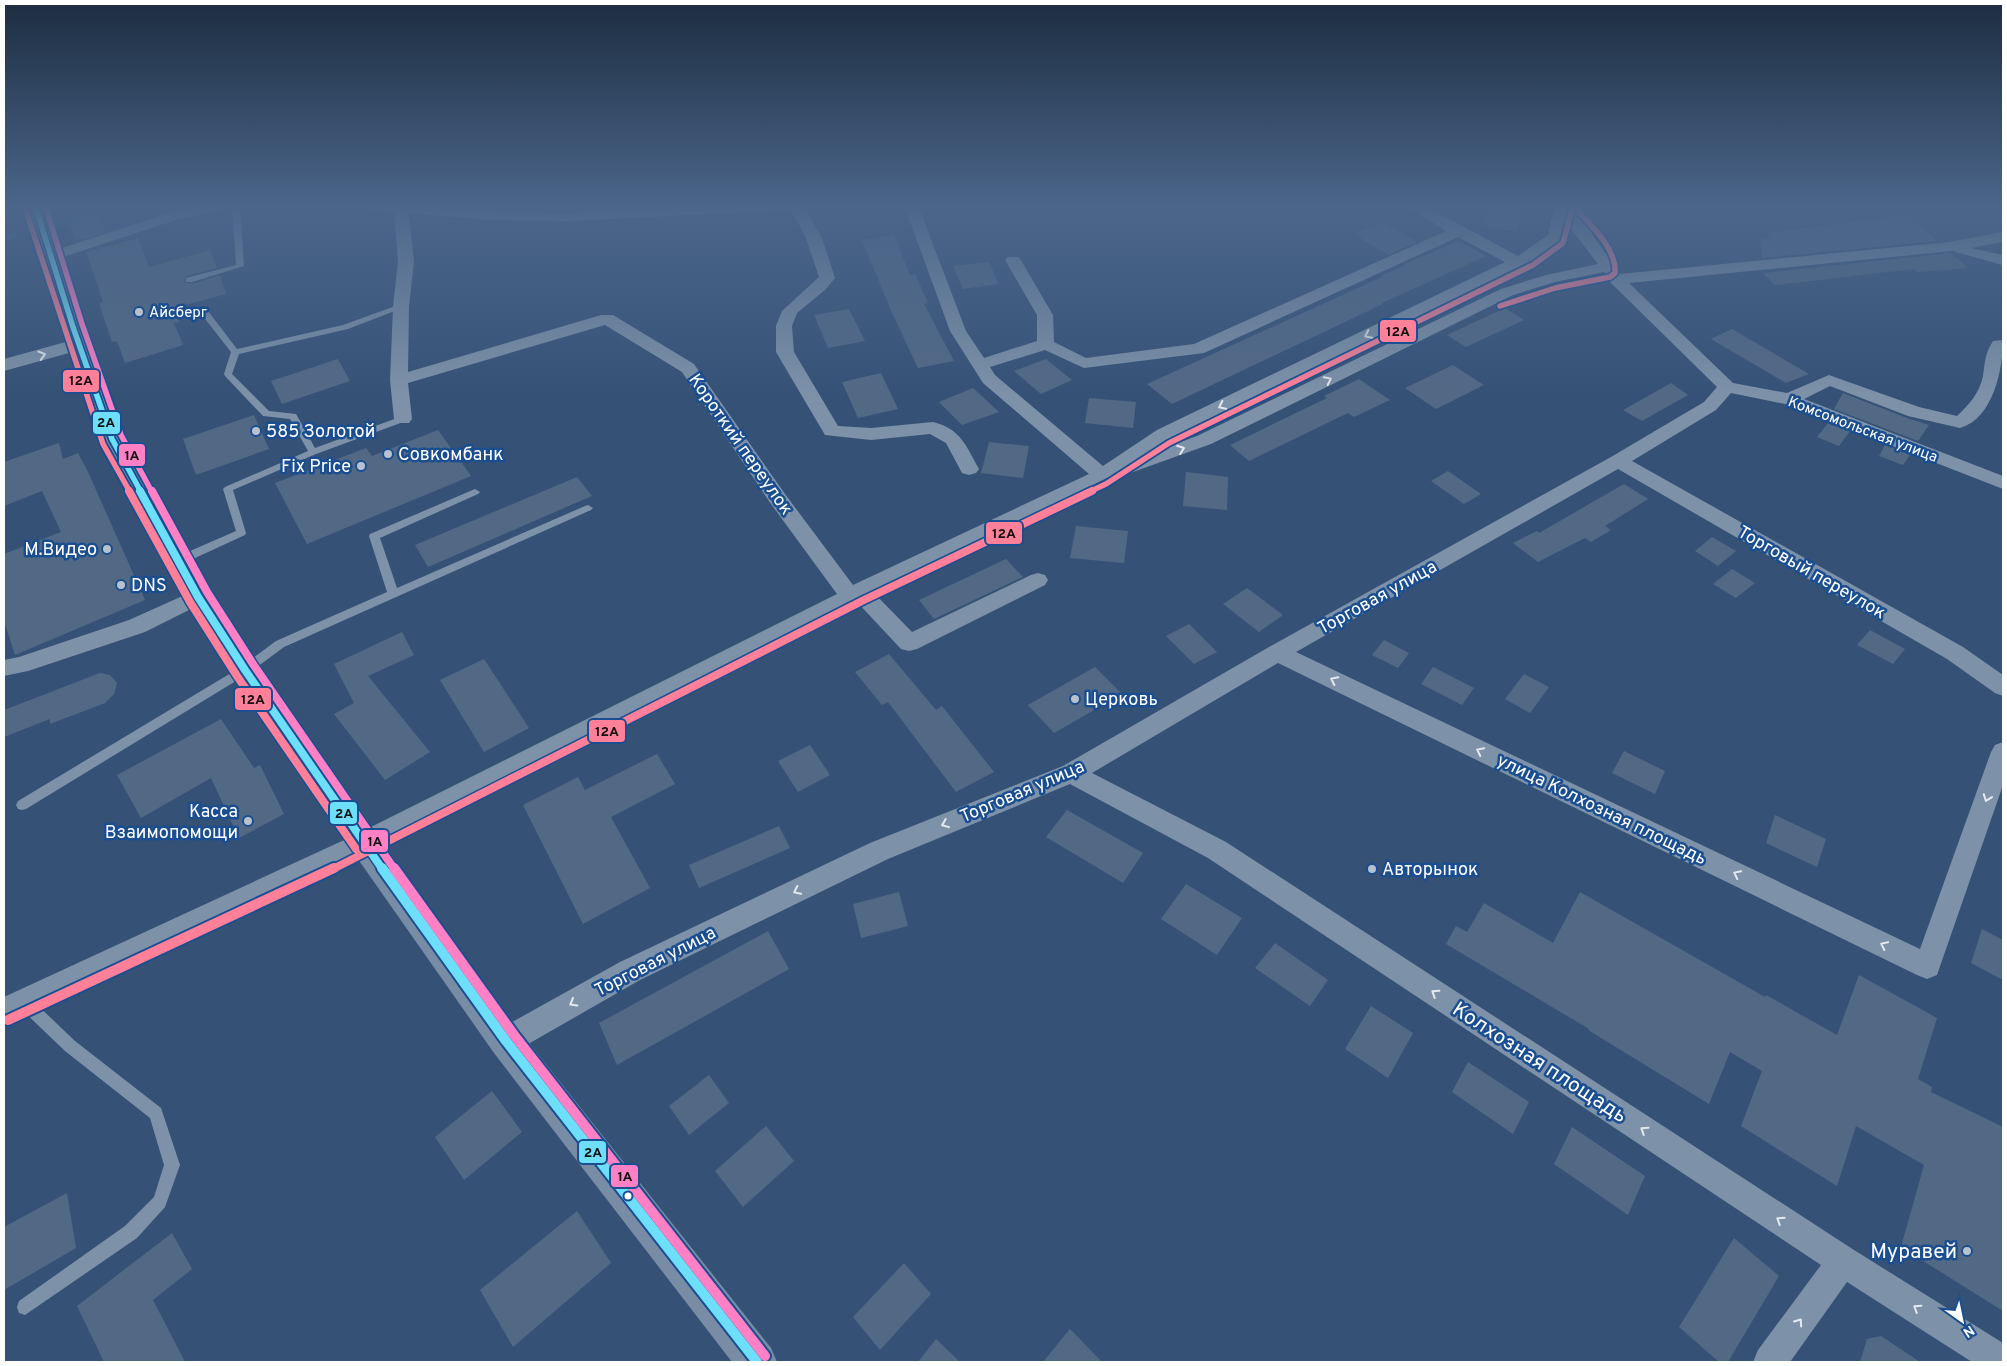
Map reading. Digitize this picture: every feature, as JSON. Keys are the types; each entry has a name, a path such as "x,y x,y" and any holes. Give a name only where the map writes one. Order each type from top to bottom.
{"main road":[{"path":"56,269 76,336 112,439 198,597 245,670 364,843 506,1041 757,1362"}],"street":[{"path":"403,418 400,380 401,307 405,269"},
{"path":"824,269 827,278 820,287 790,311 784,326 785,352 832,431 871,434 933,428 953,439 969,469"},
{"path":"935,269 958,332 989,379 1102,476"},
{"path":"1019,269 1045,315 1046,344"},
{"path":"980,366 1046,344 1084,363 1198,349 1375,269"},
{"path":"1102,476 1164,434 1504,269"},
{"path":"1609,269 1727,387"},
{"path":"14,1007 364,843 855,593 1102,476 1204,440 1507,292 1552,278 1667,269"},
{"name":"Короткий переулок","path":"400,380 607,319 688,368 778,499 855,593 910,643 1038,580"},
{"path":"4,347 76,336"},
{"path":"4,365 76,336"},
{"path":"1789,399 1829,380 1914,412 1960,422 1971,413 1990,382 1992,355 1999,345 2003,345"},
{"name":"Комсомольская улица","path":"1727,387 1789,399 2003,483"},
{"name":"Торговая улица","path":"506,1041 630,971 879,851 1071,774 1277,653 1618,461 1710,406 1727,387"},
{"name":"Торговый переулок","path":"1618,461 1955,653 2003,687"},
{"path":"4,668 20,665 137,626 198,597"},
{"name":"улица Колхозная площадь","path":"1277,653 1928,966 2003,752"},
{"name":"Колхозная площадь","path":"1071,774 1217,850 2002,1362"},
{"path":"1770,1362 1843,1260"}],"lane":[{"path":"190,280 230,269"},
{"path":"235,352 345,327 401,307"},
{"path":"205,313 235,352"},
{"path":"235,352 228,374 266,414 293,416 313,452"},
{"path":"178,561 241,533 228,489 313,452 403,418"},
{"path":"393,593 374,536 475,492"},
{"path":"22,805 245,670 280,644 588,508"},
{"path":"14,1007 70,1046 156,1113 172,1165 160,1202 131,1232 25,1307"}],"building":[{"path":"92,269 214,269 186,276 184,282 193,284 220,275 226,294 174,308 180,322 174,323 183,345 125,363 117,341 112,342 99,303 103,302"},
{"path":"874,269 907,269 910,275 915,274 928,303 924,304 954,361 918,368"},
{"path":"954,269 992,269 999,284 963,289"},
{"path":"1397,269 1458,269 1172,404 1147,384 1382,277 1380,276"},
{"path":"1803,269 1959,269 1918,272 1915,269 1775,285 1763,273"},
{"path":"1505,308 1524,320 1466,347 1447,335"},
{"path":"849,309 865,341 828,348 814,315"},
{"path":"1732,329 1809,374 1786,383 1711,339"},
{"path":"338,359 350,381 282,404 271,381"},
{"path":"1046,359 1072,380 1041,394 1014,371"},
{"path":"1453,365 1484,385 1436,409 1405,388"},
{"path":"881,373 898,409 858,418 842,382"},
{"path":"1359,379 1390,400 1354,417 1348,413 1249,461 1230,445 1327,398 1324,396"},
{"path":"1671,383 1688,395 1642,421 1623,410"},
{"path":"973,388 999,412 962,425 939,402"},
{"path":"1843,393 1929,425 1918,441 1834,409"},
{"path":"1089,398 1136,402 1133,428 1085,423"},
{"path":"254,415 269,449 196,475 183,439"},
{"path":"1828,423 1850,431 1839,446 1817,437"},
{"path":"438,430 471,476 307,544 275,483 366,448 372,456"},
{"path":"989,442 1029,446 1023,478 981,473"},
{"path":"59,443 63,459 78,453 145,600 15,655 4,621 4,554 61,532 42,491 4,506 4,462"},
{"path":"1885,445 1910,455 1903,465 1879,456"},
{"path":"1448,471 1481,494 1464,504 1431,481"},
{"path":"1186,472 1228,477 1227,510 1183,506"},
{"path":"577,477 592,496 428,567 415,545"},
{"path":"1624,484 1648,499 1605,526 1611,530 1591,542 1585,538 1538,562 1513,543 1537,531 1539,533"},
{"path":"1076,526 1128,531 1124,563 1070,558"},
{"path":"1712,537 1736,551 1718,566 1695,551"},
{"path":"1006,559 1023,577 934,619 919,600"},
{"path":"1732,569 1755,583 1736,598 1713,584"},
{"path":"1247,588 1283,615 1259,632 1223,604"},
{"path":"1189,624 1217,652 1194,664 1166,636"},
{"path":"1870,630 1905,649 1893,664 1857,645"},
{"path":"402,632 414,655 368,676 430,752 385,780 334,714 354,703 334,664"},
{"path":"1384,640 1409,653 1398,668 1372,655"},
{"path":"889,654 936,710 942,706 994,772 956,792 888,702 882,705 855,672"},
{"path":"484,659 529,728 484,752 440,680"},
{"name":"Церковь","path":"1095,667 1122,694 1054,733 1028,705"},
{"path":"1433,667 1474,688 1462,705 1421,684"},
{"path":"100,673 110,675 117,683 114,694 105,703 50,724 50,719 4,737 4,710"},
{"path":"1524,674 1549,687 1530,713 1505,699"},
{"path":"221,719 254,768 260,765 284,814 239,838 211,778 141,818 117,775"},
{"path":"810,745 830,775 798,792 778,761"},
{"path":"1624,751 1665,771 1655,794 1612,773"},
{"path":"657,754 675,784 611,817 650,888 583,924 523,805 578,777 585,790"},
{"path":"1067,810 1143,853 1123,883 1046,837"},
{"path":"1775,815 1826,839 1817,867 1766,843"},
{"path":"779,826 790,848 699,888 689,865"},
{"path":"1186,884 1242,918 1217,955 1161,919"},
{"path":"899,892 908,926 861,938 853,904"},
{"path":"1580,892 1765,997 1766,995 1837,1035 1859,975 1937,1018 1918,1079 1932,1087 1931,1092 2003,1127 2003,1311 1901,1247 1924,1165 1856,1126 1837,1186 1741,1126 1762,1071 1730,1052 1709,1104 1589,1029 1446,944 1456,926 1467,932 1484,903 1553,943"},
{"path":"1982,929 2003,940 2003,980 1971,963"},
{"path":"768,931 789,969 617,1065 599,1023"},
{"path":"1275,943 1328,980 1310,1006 1255,968"},
{"path":"1371,1006 1413,1033 1388,1078 1345,1049"},
{"path":"1468,1062 1529,1102 1513,1134 1452,1092"},
{"path":"709,1075 729,1103 689,1135 669,1106"},
{"path":"492,1091 522,1132 464,1180 435,1137"},
{"path":"766,1126 794,1161 743,1207 715,1171"},
{"path":"1572,1127 1645,1176 1628,1215 1554,1164"},
{"path":"67,1193 76,1248 4,1290 4,1227"},
{"path":"577,1211 611,1263 513,1347 480,1290"},
{"path":"172,1233 192,1269 153,1300 185,1362 104,1362 77,1306"},
{"path":"1734,1238 1779,1276 1728,1362 1719,1362 1679,1327"},
{"path":"904,1263 931,1294 880,1350 853,1317"},
{"path":"1070,1329 1102,1362 1043,1362"},
{"path":"1881,1336 1920,1362 1860,1362 1867,1339"},
{"path":"936,1339 960,1362 918,1362"}],"transit line":[{"name":"12А","path":"44,269 103,444 190,602 237,676 356,849"},
{"name":"2А","path":"55,269 112,439 198,597 245,670 364,843 506,1041 757,1362"},
{"name":"1А","path":"65,269 121,435 207,592 253,664 372,837 514,1035 765,1356"},
{"name":"12А","path":"8,1020 369,852 864,600 1106,484 1169,443 1525,269"},
{"name":"12А","path":"1500,306 1555,288 1610,277 1615,273 1616,269"}],"place":[{"name":"Айсберг","path":"139,312"},
{"name":"585 Золотой","path":"256,431"},
{"name":"Совкомбанк","path":"388,454"},
{"name":"Fix Price","path":"361,466"},
{"name":"М.Видео","path":"107,549"},
{"name":"DNS","path":"121,585"},
{"name":"Церковь","path":"1075,699"},
{"name":"Касса Взаимопомощи","path":"248,821"},
{"name":"Авторынок","path":"1372,869"},
{"name":"Муравей","path":"1967,1251"}]}
